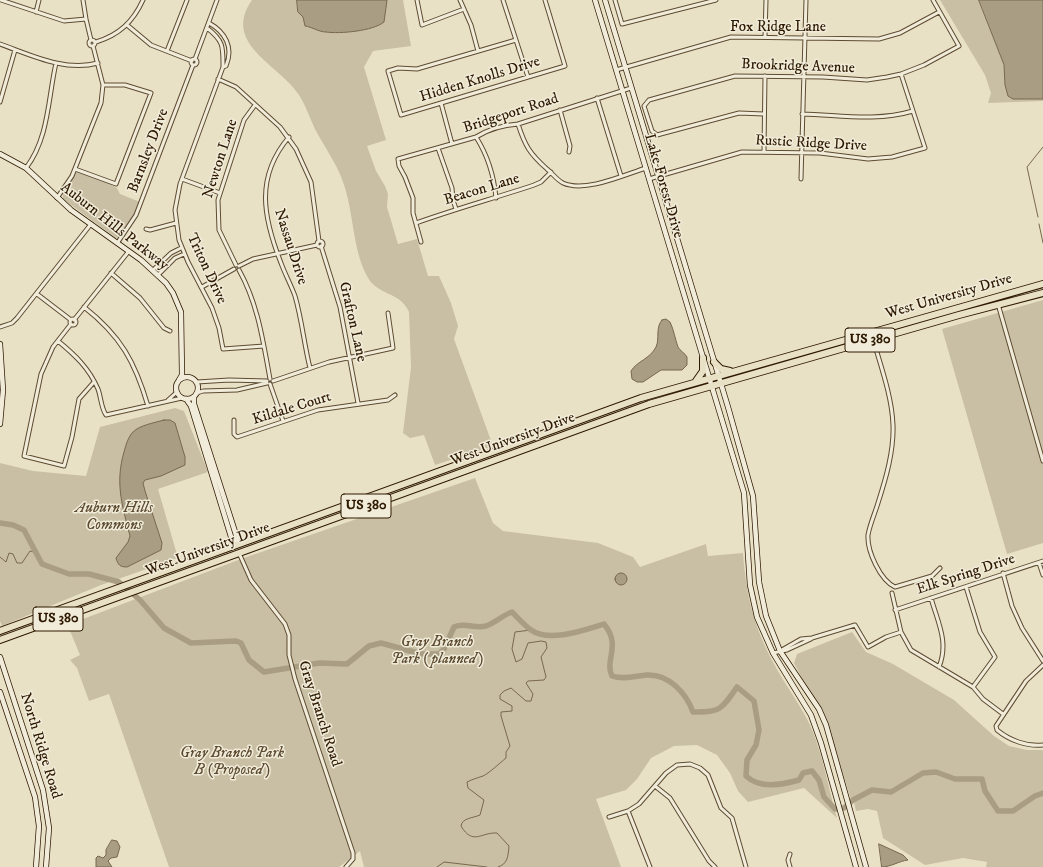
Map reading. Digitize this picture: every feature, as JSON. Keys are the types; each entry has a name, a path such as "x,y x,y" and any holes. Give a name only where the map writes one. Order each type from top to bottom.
{"highway":[{"name":"West University Drive","path":"0,632 641,398 696,381 1043,284"},
{"name":"West University Drive","path":"0,640 648,404 720,382 998,304 1043,293"},
{"path":"788,356 790,363"},
{"path":"696,381 703,371 703,358"},
{"path":"714,362 720,369 734,371"},
{"path":"462,471 467,466 514,449 517,443"},
{"path":"237,545 239,552"}],"main road":[{"name":"Lake Forest Drive","path":"595,0 744,493 750,585 757,617 773,654 811,716 821,743 856,867"},
{"name":"Lake Forest Drive","path":"605,0 753,496 759,582 766,616 780,651 819,709 826,725 866,867"},
{"name":"Auburn Hills Parkway","path":"0,154 26,168 57,198 154,270 173,293 181,312 182,375 179,380"},
{"path":"0,344 3,390 0,424"},
{"path":"182,363 186,372 197,382 198,387 194,404 237,538 237,545"},
{"path":"192,378 185,377 179,380 176,386 177,392 191,406 232,540 237,545"},
{"path":"184,398 196,395"},
{"path":"734,461 743,459"},
{"path":"747,531 756,531"},
{"name":"North Ridge Road","path":"0,657 43,790 47,808 49,828 46,867"},
{"name":"North Ridge Road","path":"0,692 30,779 37,809 39,840 36,867"},
{"path":"10,722 20,719"},
{"path":"37,809 47,808"}],"street":[{"path":"1,0 64,21 86,20"},
{"path":"36,12 39,0"},
{"path":"57,198 68,184 75,169 100,107 103,85 93,46 89,44 91,40 83,0"},
{"path":"93,46 96,42 112,36 127,25 134,17 142,0"},
{"path":"167,51 187,0"},
{"name":"Barnsley Drive","path":"118,242 136,216 217,0"},
{"path":"417,0 422,25 464,9"},
{"path":"460,0 478,52 516,40"},
{"path":"503,0 528,77"},
{"name":"Hidden Knolls Drive","path":"478,52 417,70 398,68 388,71 401,115 565,66 545,0"},
{"path":"615,0 622,24 716,0"},
{"path":"765,37 766,0"},
{"path":"801,178 806,0"},
{"path":"933,0 940,12"},
{"name":"Fox Ridge Lane","path":"616,70 731,37 879,39 900,33 940,12"},
{"name":"Brookridge Avenue","path":"764,114 739,114 657,135 652,131 645,110 645,104 649,100 728,76 803,76 867,80 901,74 924,65 959,46 940,12"},
{"path":"207,28 219,39 223,50 229,49 223,34 209,23"},
{"path":"127,25 148,43 193,62"},
{"path":"91,40 96,42"},
{"path":"0,44 56,63 75,67 98,64"},
{"name":"Triton Drive","path":"223,67 226,66 229,49"},
{"path":"0,102 16,50"},
{"name":"Triton Drive","path":"223,50 223,67 176,198 176,223 181,248 217,321 223,349 264,346"},
{"path":"26,168 34,155 46,120 56,63"},
{"path":"802,114 870,119 896,116 913,111 901,74"},
{"path":"764,151 765,76"},
{"name":"Grafton Lane","path":"218,79 236,87 289,137 303,161 311,182 319,244 338,300 358,403"},
{"path":"75,169 116,184 151,93 125,85 103,85"},
{"name":"Bridgeport Road","path":"416,223 412,213 413,198 406,177 399,166 398,159 476,137 484,132 518,124 631,88"},
{"path":"597,98 621,176"},
{"path":"441,103 452,144"},
{"name":"Newton Lane","path":"255,106 244,120 220,193 217,213 219,230 256,308 264,346 269,382 283,421"},
{"path":"560,110 570,146 569,152"},
{"name":"Rustic Ridge Drive","path":"649,179 742,152 802,152 868,159 892,157 925,148 913,111"},
{"path":"518,124 525,144 532,155 562,182 572,186 584,187 646,168"},
{"name":"Nassau Drive","path":"289,137 272,164 265,191 266,213 277,253 296,302 310,368"},
{"path":"476,137 485,151 495,180 496,198"},
{"path":"438,148 452,188 453,200 456,208"},
{"name":"Beacon Lane","path":"416,223 456,208 496,198 534,185 541,182 551,172"},
{"path":"182,179 220,193"},
{"path":"146,229 150,230 176,223"},
{"path":"416,223 422,242"},
{"path":"0,327 12,323 17,318 91,224"},
{"path":"202,288 253,259 319,244"},
{"path":"154,270 168,256 181,248"},
{"path":"94,382 79,399 72,437 64,466 24,456 38,381 46,360 72,321 129,251"},
{"path":"158,275 172,261 184,254"},
{"path":"168,256 172,261"},
{"path":"112,273 140,298 164,328 170,331"},
{"path":"37,294 72,321"},
{"path":"998,297 998,304 1043,461"},
{"path":"84,307 109,328 127,352 141,380 148,406"},
{"path":"196,395 206,391 237,390 269,382 310,368 393,348 388,313"},
{"path":"872,332 891,404 893,433 885,483 869,533 869,548 874,561 891,585 898,587 932,576 940,568"},
{"path":"58,341 82,363 94,382 106,415 184,398"},
{"path":"197,382 236,380 269,382"},
{"path":"236,380 237,390"},
{"path":"166,402 177,392"},
{"name":"Kildale Court","path":"234,420 234,429 237,437 324,408 388,400 394,396"},
{"name":"Gray Branch Road","path":"239,552 251,580 285,624 289,635 289,655 295,679 353,853 353,859 346,867"},
{"path":"1041,562 1043,575"},
{"name":"Elk Spring Drive","path":"895,610 966,587 1003,573 1041,562"},
{"path":"1003,573 1012,606 1022,628 1043,661"},
{"path":"966,587 980,632 995,657 973,687"},
{"path":"892,593 901,632 911,650 973,687 983,699 1003,714"},
{"path":"931,598 944,646 944,656 939,668"},
{"path":"773,654 787,650 812,638 855,625 868,647 886,637 901,632"},
{"path":"1043,665 1026,681 1003,714 996,728 1010,739 1029,745 1043,745"},
{"path":"609,817 628,811 638,804 666,774 677,765 690,764 700,768 708,775 721,808 732,818 746,867"},
{"path":"655,786 670,798 709,861 715,867"},
{"path":"628,811 650,867"},
{"path":"790,854 788,860 790,867"}],"green space":[{"path":"252,0 403,0 411,46 373,51 364,67 386,140 367,146 376,171 388,194 387,207 398,244 417,239 428,276 439,276 451,303 458,326 454,339 493,446 435,465 424,435 410,438 403,433 411,367 409,312 400,300 382,291 371,282 367,276 358,254 347,194 338,169 316,131 299,95 290,84 257,53 248,41 244,29 244,15"},
{"path":"940,0 979,0 1004,65 1005,85 1013,99 1043,99 1043,101 988,103 991,93 985,75"},
{"path":"79,172 108,183 117,188 120,194 140,202 131,221 119,237 116,238 63,199 63,194 75,173"},
{"path":"1043,300 1043,543 1007,554 942,329"},
{"name":"Auburn Hills Commons","path":"175,408 184,411 208,472 158,489 178,558 101,585 2,626 0,621 0,463 33,471 86,476 100,427"},
{"path":"475,478 493,523 503,531 598,543 633,557 640,567 706,544 708,556 743,553 746,583 756,624 774,664 812,730 821,755 837,818 804,788 748,802 738,791 730,773 717,755 697,745 674,746 651,758 637,779 626,790 596,799 621,867 364,867 360,851 339,867 169,867 109,694 89,701 77,668 70,660 80,655 68,626 241,559"},
{"path":"852,632 866,652 893,664 954,700 994,736 1009,746 1027,750 1043,750 1043,867 986,867 987,862 963,858 925,865 883,838 877,811 868,809 856,811 854,802 852,803 829,730 794,663 797,654"}],"shaded area":[{"path":"297,0 387,0 384,22 379,25 365,30 332,33 323,32 305,26 303,17 298,12"},
{"path":"979,0 1043,0 1043,99 1013,99 1008,96 1005,85 1004,65"},
{"path":"666,319 670,322 678,347 687,357 687,365 682,370 661,370 643,382 637,382 632,379 631,371 656,347 658,330 662,320"},
{"path":"170,420 175,423 185,457 185,465 161,476 145,480 143,483 162,543 161,550 127,567 123,567 119,564 116,558 128,542 130,536 122,504 120,484 121,463 127,441 133,432 139,428 147,424"},
{"path":"619,573 623,573 627,579 623,585 619,585 615,581 615,577"},
{"path":"112,840 117,841 120,847 117,857 111,858 108,861 112,867 96,867 96,858 98,856 103,858 106,855 106,850"},
{"path":"879,844 903,855 908,860 882,867"}],"waterway":[{"path":"1038,217 1027,167 1043,147"},
{"path":"1039,224 1043,243"},
{"path":"0,523 13,525 24,530 42,564 69,574 89,574 119,582 140,600 164,628 191,643 236,641 241,643 249,660 264,672 319,663 347,664 369,646 381,643 421,654 439,654 444,649 454,627 462,625 477,627 486,626 512,612 523,624 539,634 567,634 604,624 612,639 610,664 612,676 625,678 647,675 669,681 676,686 686,698 693,712 709,712 720,708 724,705 737,687 754,701 759,730 756,745 747,760 746,776 758,783 771,785 792,782 799,780 803,773 812,771 819,780 824,797 835,809 844,808 853,800 872,790 891,792 923,773 936,772 955,779 982,779 985,791 998,811 1013,811 1035,796 1043,793"},
{"path":"0,557 6,562 9,553 13,554 17,563 22,563 30,551 34,552"},
{"path":"498,867 506,862 509,846 497,833 473,837 465,832 461,826 463,821 480,815 484,800 468,788 467,782 485,775 506,758 506,752 510,746 501,712 512,711 512,706 500,699 500,695 504,691 511,688 526,701 531,701 533,694 526,683 528,681 544,680 546,677 541,657 547,648 546,642 541,641 528,643 522,659 516,662 512,649 515,632 531,630"},
{"path":"437,867 444,862 487,867"}],"park label":[{"name":"Gray Branch Park (planned)","path":"437,652"},
{"name":"Gray Branch Park B (Proposed)","path":"232,762"}]}
